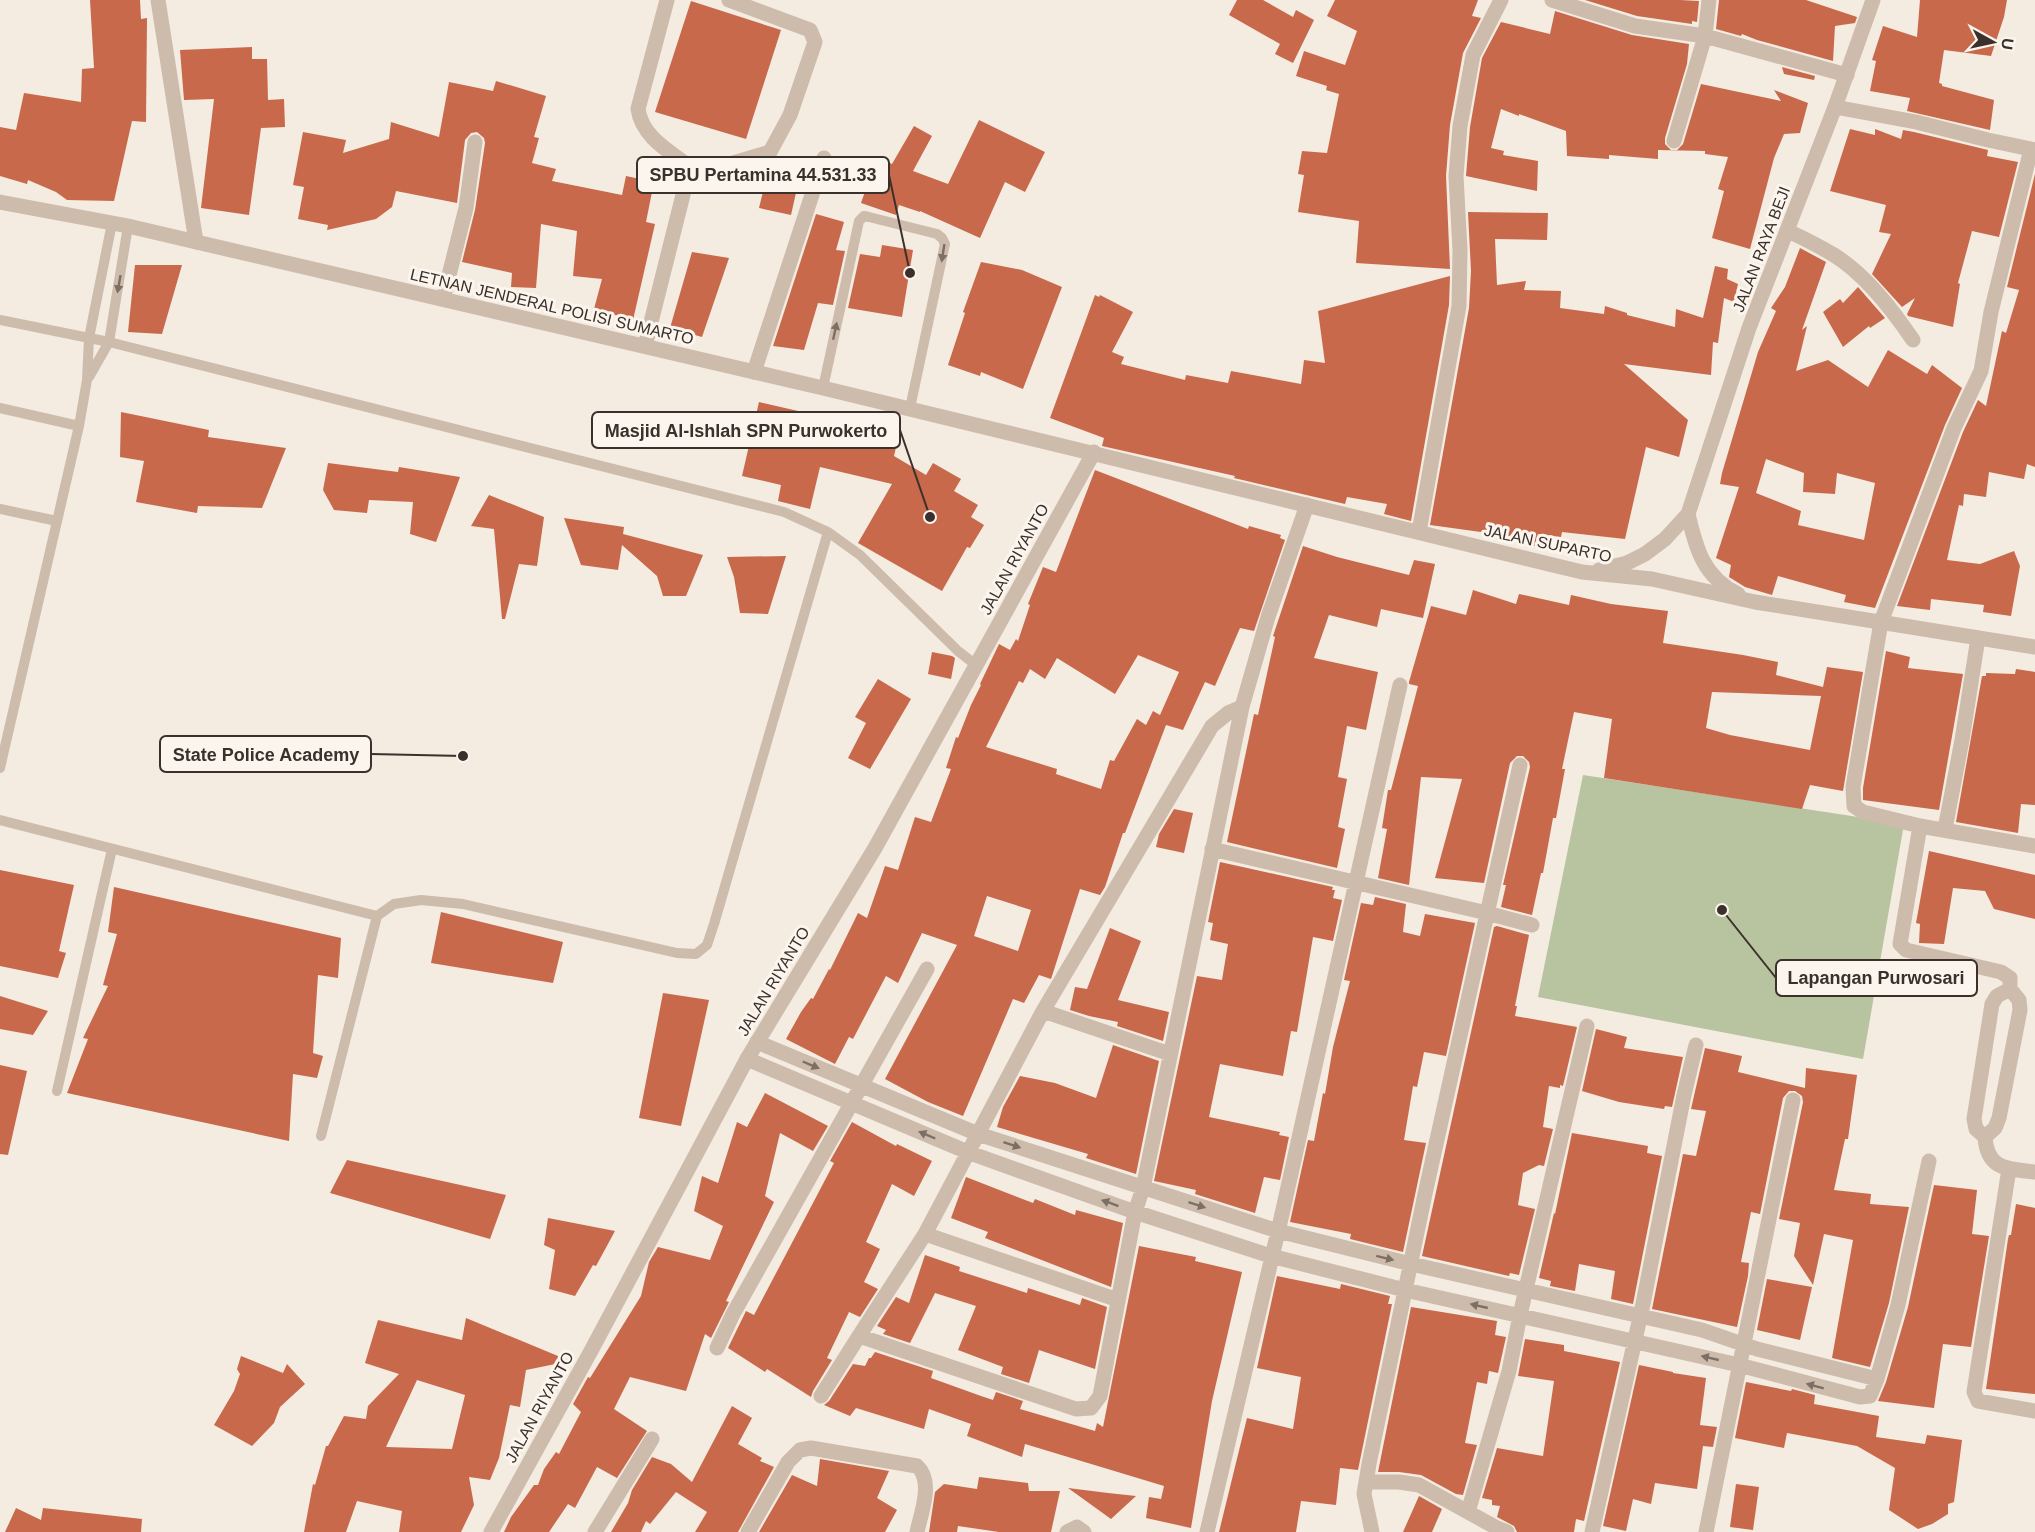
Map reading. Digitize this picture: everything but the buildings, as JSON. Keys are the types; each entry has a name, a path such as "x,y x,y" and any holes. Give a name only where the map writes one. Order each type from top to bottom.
{"street":[{"path":"158,0 196,242"},
{"path":"667,0 638,109 645,131 690,167 723,166 771,152 790,115 815,42 810,30 729,0"},
{"path":"1419,532 1459,306 1460,271 1456,176 1460,126 1473,55 1502,0"},
{"path":"1552,0 1635,26 1705,36 1847,75"},
{"path":"1674,141 1705,36 1709,0"},
{"name":"JALAN RAYA BEJI","path":"1688,514 1749,328 1835,107 1873,0"},
{"path":"1835,107 1916,122 2033,149 1991,312 1982,371 1954,428 1881,622 1853,787 1854,806 1863,812 1920,826 2035,846"},
{"path":"443,299 466,208 475,142"},
{"path":"754,372 824,158"},
{"path":"645,346 690,167"},
{"name":"LETNAN JENDERAL POLISI SUMARTO","path":"0,202 128,226 1094,452"},
{"path":"1788,231 1836,256 1864,280 1893,311 1913,340"},
{"name":"JALAN SUPARTO","path":"1094,452 1582,572 1652,579 1755,602 2035,646"},
{"name":"JALAN RIYANTO","path":"491,1532 747,1059 875,848 1094,452"},
{"path":"859,1336 1076,1409 1091,1408 1100,1396 1134,1212 1143,1188 1242,707 1268,617 1307,505"},
{"path":"1582,572 1608,569 1645,554 1665,539 1688,514"},
{"path":"1688,514 1696,549 1710,572 1727,589 1755,602"},
{"path":"1945,829 1978,638"},
{"path":"1207,1532 1278,1231 1400,685"},
{"path":"821,1396 925,1234 970,1153 1043,1011 1212,726 1228,713 1242,707"},
{"path":"1372,1532 1364,1494 1366,1482 1405,1290 1520,765"},
{"path":"1920,826 1900,944 1906,950 2001,972 2010,978 2010,989 2019,1000 2020,1010 1999,1118 1995,1128 1984,1137"},
{"path":"1212,849 1532,925"},
{"path":"717,1348 733,1314 927,969"},
{"path":"2010,989 1997,996 1992,1004 1974,1119 1976,1129 1984,1137 1985,1148 1990,1158 1998,1165 2035,1172"},
{"path":"1043,1011 1170,1054"},
{"path":"1468,1512 1509,1371 1525,1290 1587,1026"},
{"path":"757,1042 978,1134 1278,1231 1411,1264 1702,1330 1757,1349 1878,1379"},
{"path":"1592,1532 1696,1045"},
{"path":"747,1059 970,1153 1134,1212 1271,1256 1405,1290 1739,1365 1860,1397 1870,1396 1878,1379 1898,1305 1929,1161"},
{"path":"1706,1532 1793,1100"},
{"path":"2010,1169 1974,1392 1978,1401 2035,1412"},
{"path":"925,1234 1118,1300"},
{"path":"595,1532 652,1439"},
{"path":"748,1532 781,1471 794,1454 806,1448 824,1449 917,1466 922,1470 926,1485 917,1532"},
{"path":"1366,1482 1399,1482 1419,1485 1508,1532"},
{"path":"1067,1532 1077,1527 1084,1532"}],"lane":[{"path":"823,388 859,221 864,216 869,217 937,234 945,244 910,408"},
{"path":"0,768 79,426 87,380 89,338 112,223"},
{"path":"87,380 109,342 128,226"},
{"path":"0,320 109,342 784,512 828,532 860,555 958,651 976,665"},
{"path":"0,408 79,426"},
{"path":"0,509 57,521"},
{"path":"321,1136 377,916 394,904 421,900 463,904 677,953 696,954 707,945 828,532"},
{"path":"0,820 377,916"},
{"path":"57,1091 112,849"}],"green space":[{"path":"1583,775 1904,824 1863,1059 1538,997"}],"place":[{"name":"SPBU Pertamina 44.531.33","path":"910,273"},
{"name":"Masjid Al-Ishlah SPN Purwokerto","path":"930,517"},
{"name":"State Police Academy","path":"463,756"},
{"name":"Lapangan Purwosari","path":"1722,910"}]}
